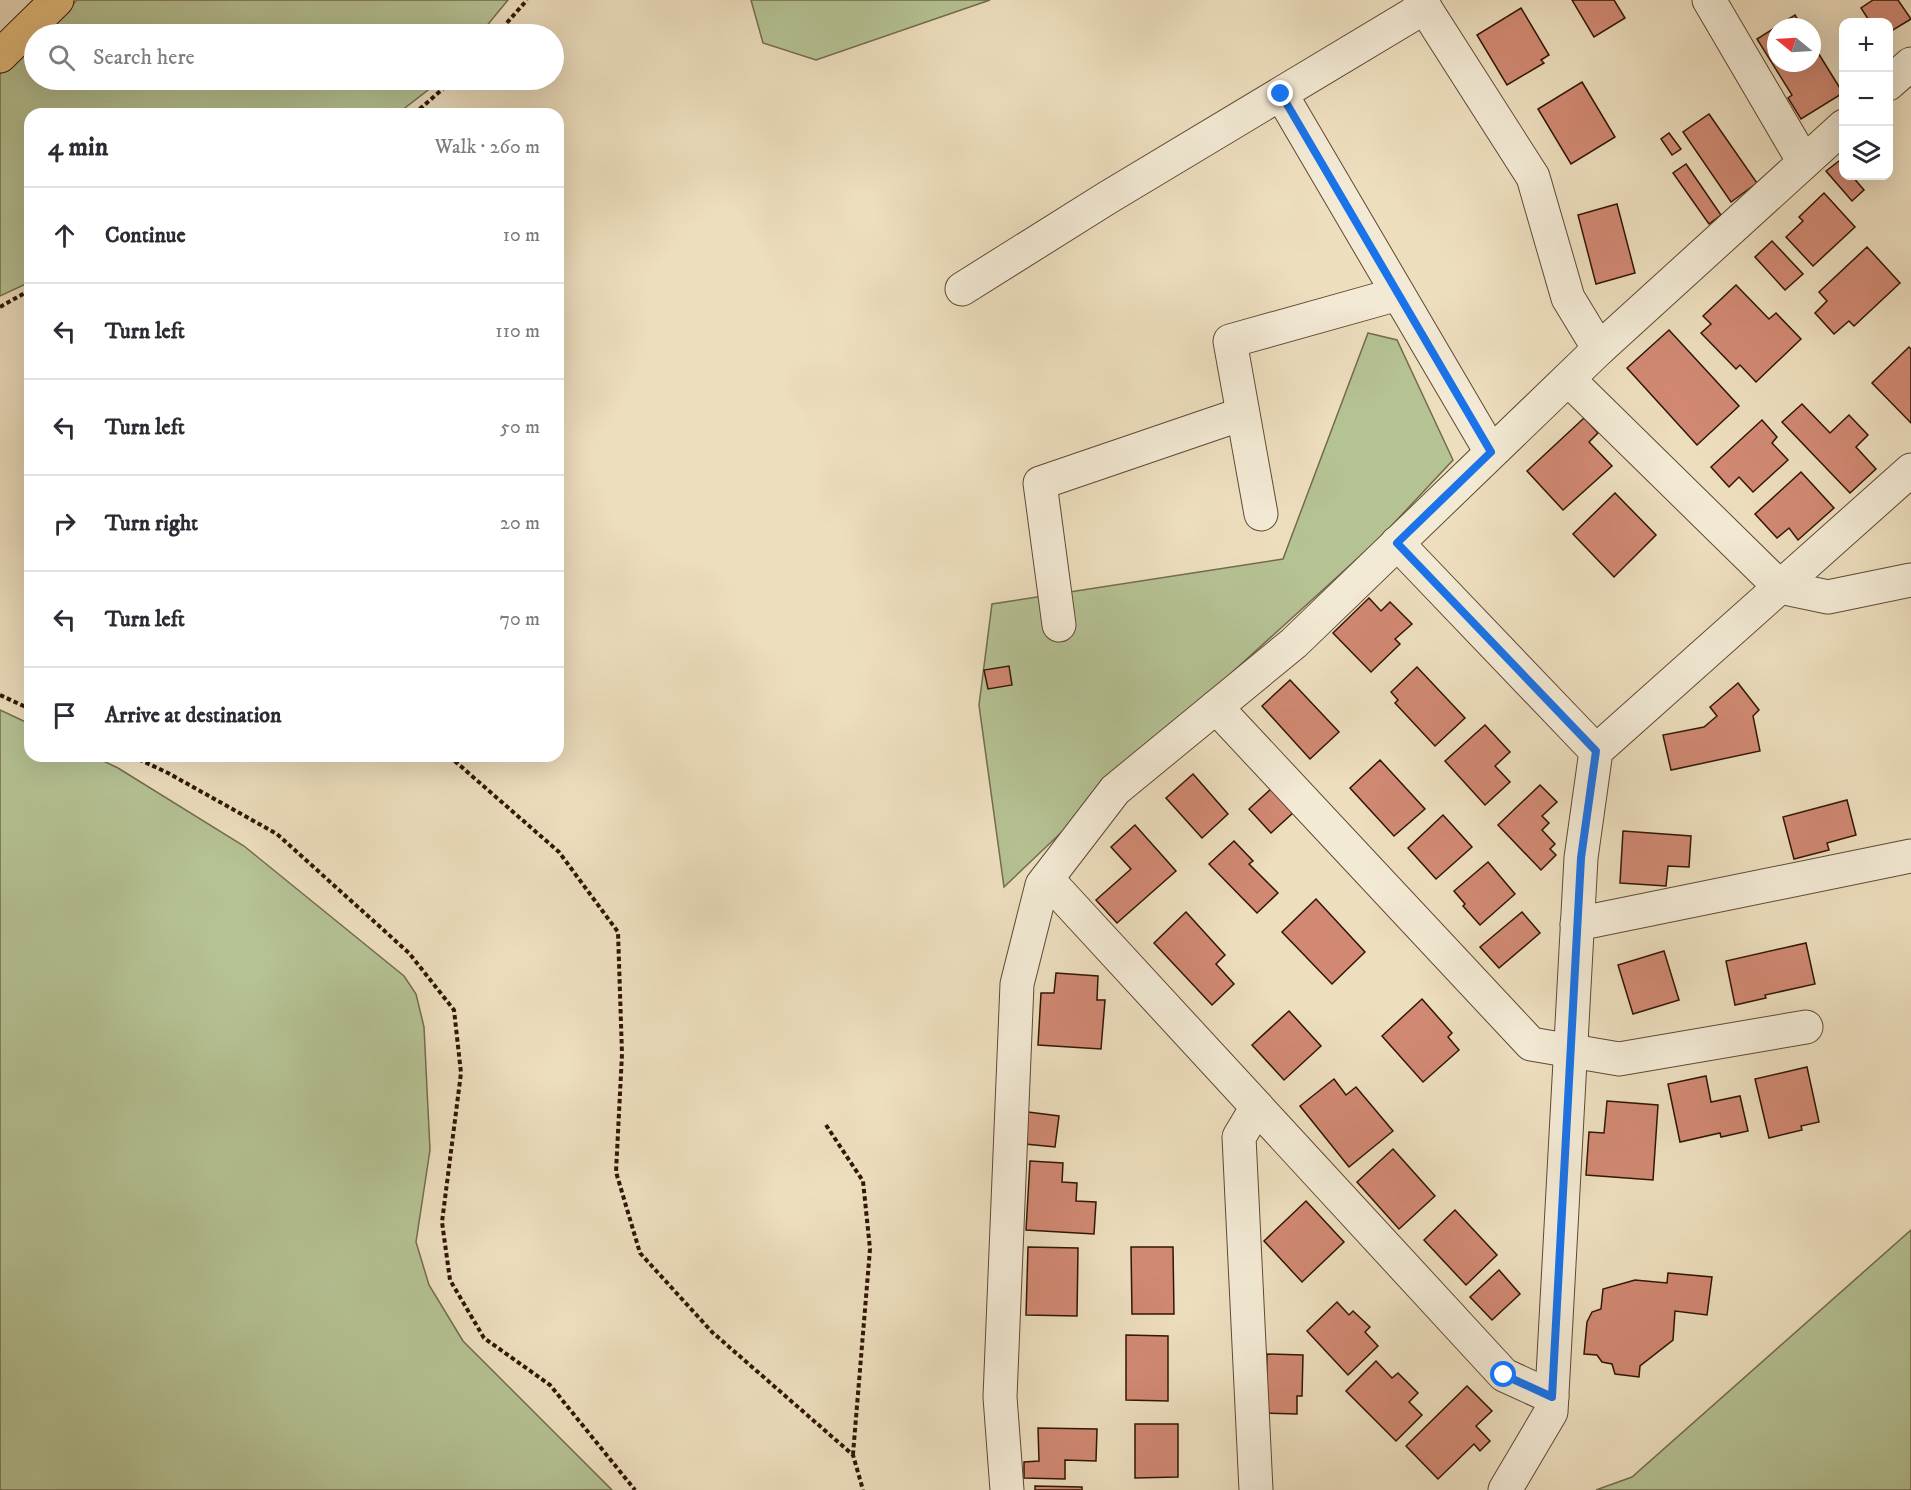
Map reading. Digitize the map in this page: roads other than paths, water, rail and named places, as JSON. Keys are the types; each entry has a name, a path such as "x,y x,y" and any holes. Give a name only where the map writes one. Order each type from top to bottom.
{"main road":[{"path":"33,24 57,0"},
{"path":"0,56 24,32"}],"street":[{"path":"1709,0 1804,162"},
{"path":"962,289 1107,198 1281,94 1423,4 1533,177 1568,298 1599,349"},
{"path":"1893,80 1911,64"},
{"path":"1281,94 1491,452"},
{"path":"1007,1490 1000,1397 1017,984 1042,885 1115,790 1294,643 1599,349 1839,130"},
{"path":"1261,514 1230,341 1398,294"},
{"path":"1568,379 1780,587 1828,597 1911,580"},
{"path":"1059,625 1040,483 1242,414"},
{"path":"1505,1490 1551,1412 1581,858 1596,751 1911,470"},
{"path":"1397,543 1596,751"},
{"path":"1216,707 1531,1044 1619,1059 1806,1027"},
{"path":"1577,924 1911,856"},
{"path":"1047,879 1504,1375 1552,1397"},
{"path":"1256,1490 1239,1137 1257,1107"}]}
